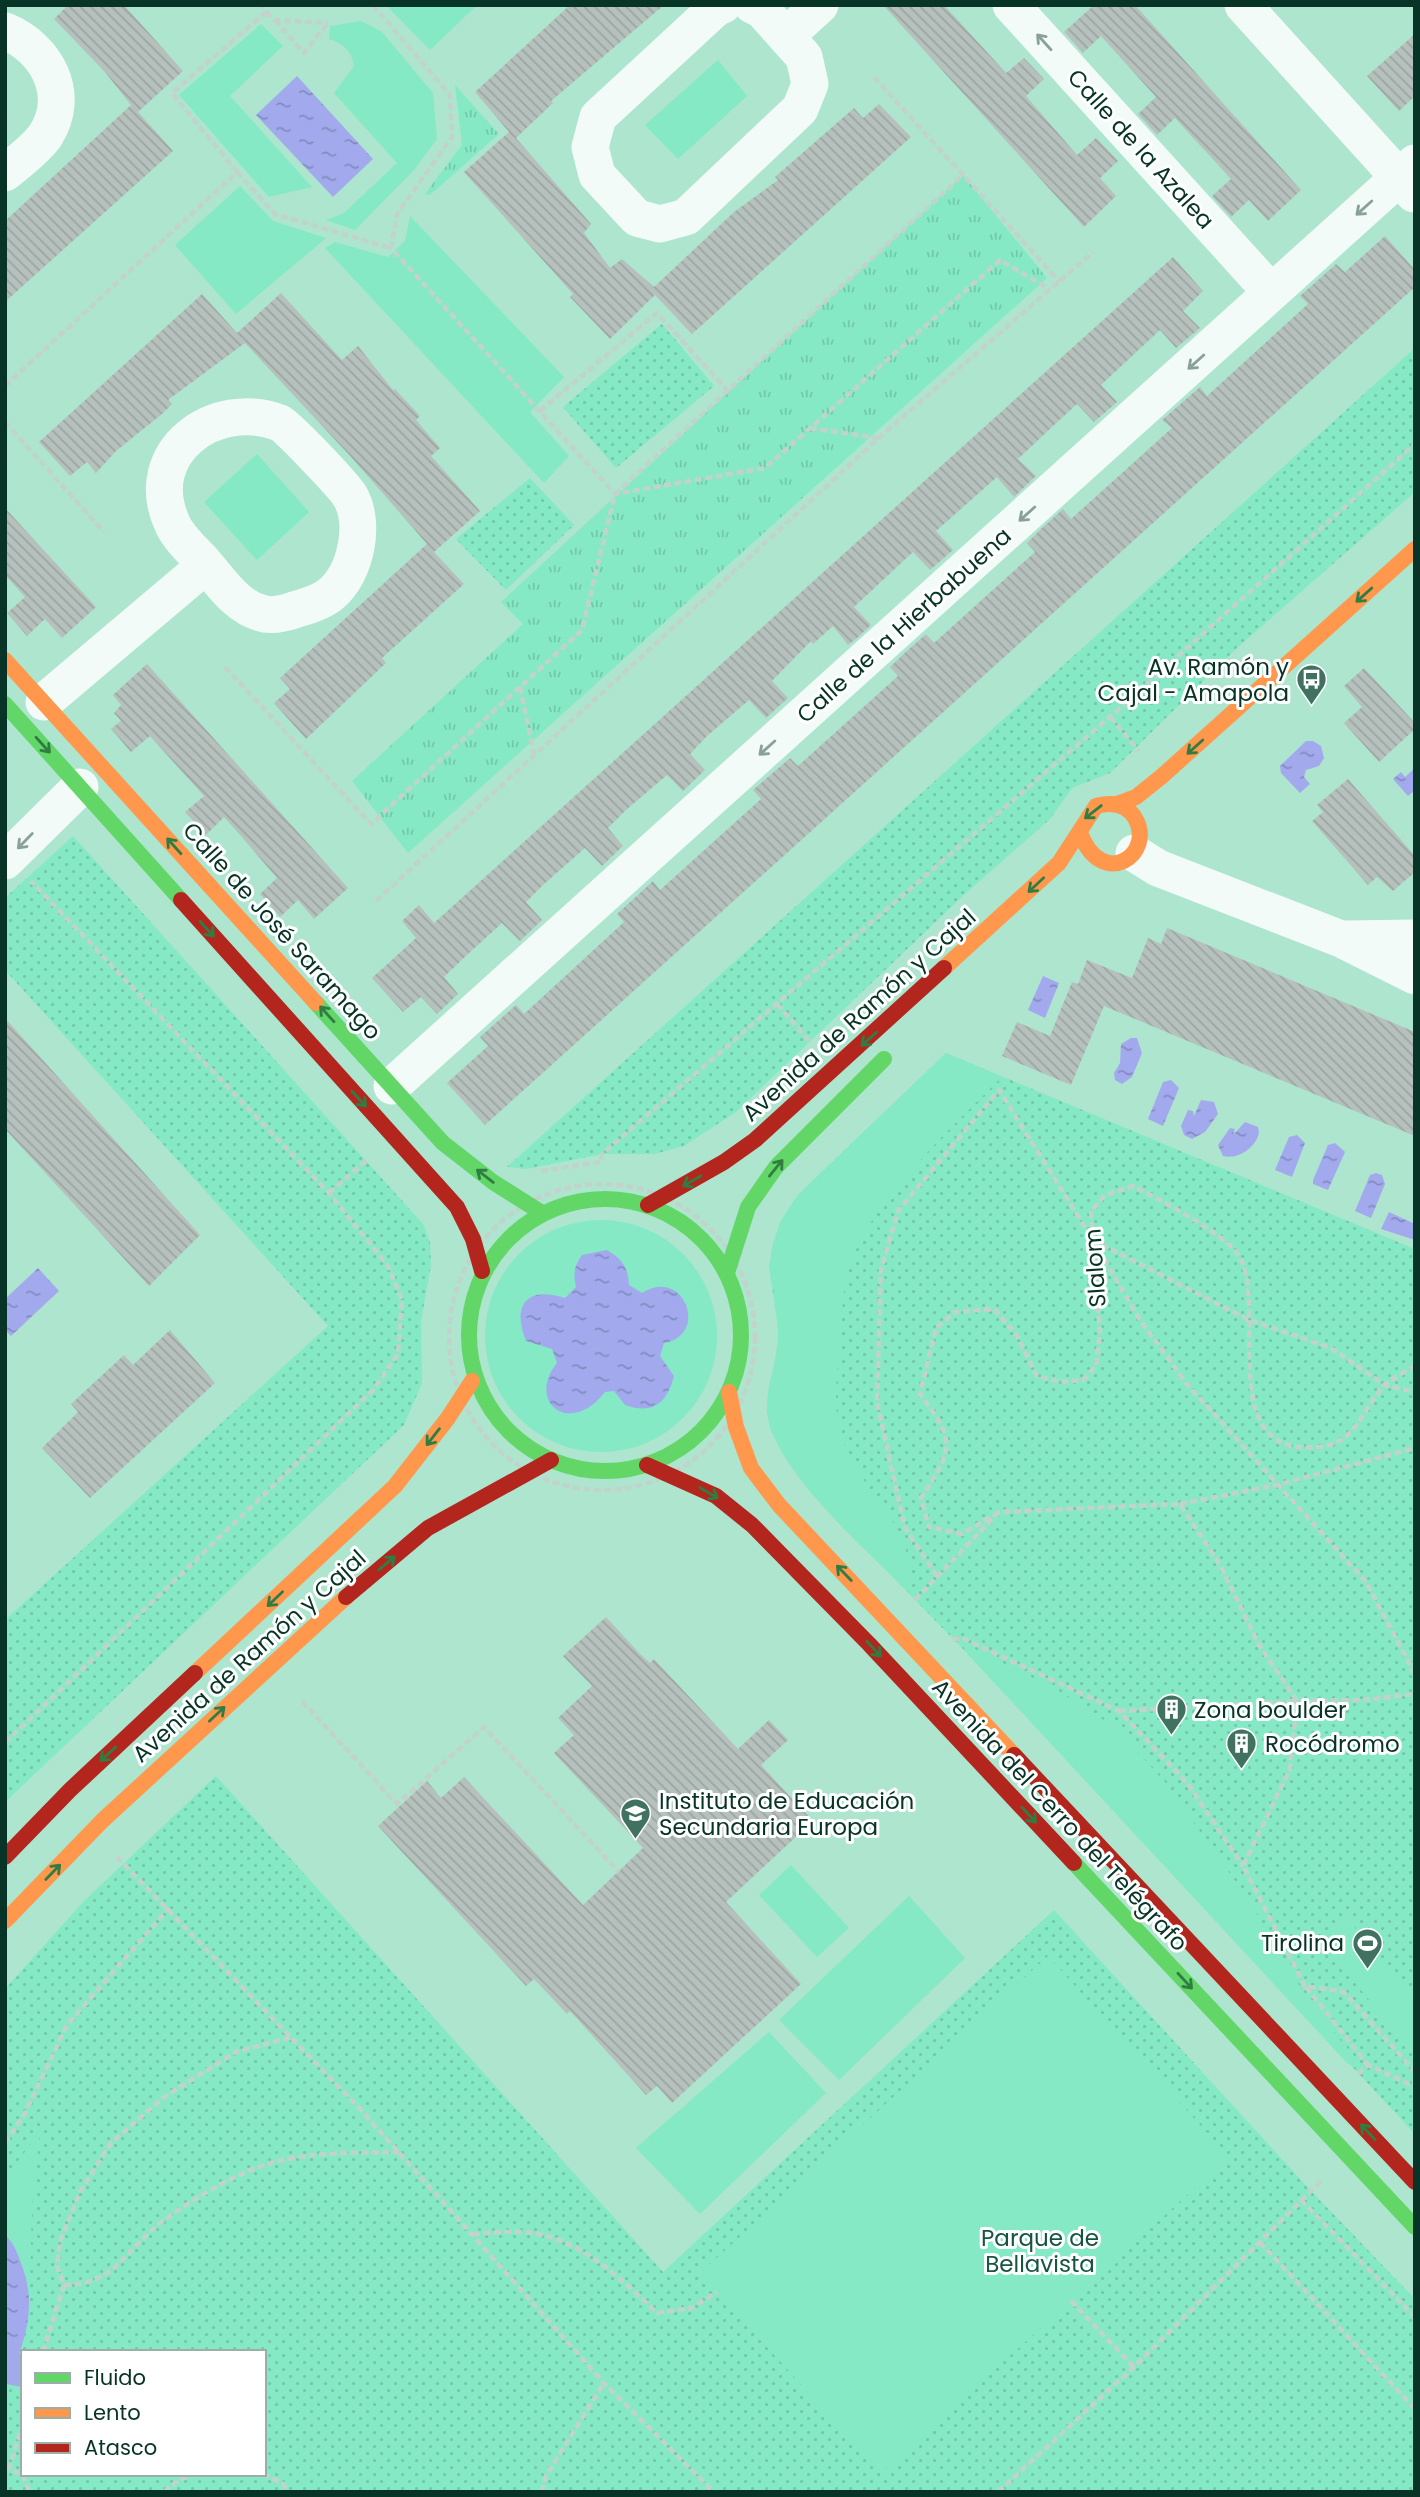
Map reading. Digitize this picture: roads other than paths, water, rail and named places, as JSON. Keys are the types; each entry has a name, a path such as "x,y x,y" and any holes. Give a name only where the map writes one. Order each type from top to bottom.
{"street":[{"path":"723,5 716,8 598,117 590,147 597,176 637,218 660,224 686,217 800,108 810,84 804,57 762,10 752,5"},
{"path":"786,36 820,5"},
{"name":"Calle de la Azalea","path":"1011,5 1271,292"},
{"path":"1243,5 1409,178"},
{"path":"5,31 22,38 41,54 52,78 56,103 51,123 43,138 5,173"},
{"name":"Calle de la Hierbabuena","path":"392,1086 1271,292 1409,178"},
{"path":"235,416 260,417 284,424 350,496 356,523 357,548 348,573 331,594 307,607 282,614 261,614 241,604 206,565 172,524 166,500 165,476 172,453 211,423 235,416"},
{"name":"Avenida de Ramón y Cajal","path":"656,1201 724,1162 765,1132 1044,878 1066,855 1080,833 1082,822 1096,806 1117,804 1136,797 1161,777 1415,549"},
{"path":"44,702 206,565"},
{"name":"Calle de José Saramago","path":"5,660 443,1143 524,1204 542,1213"},
{"path":"5,704 457,1207 482,1271"},
{"path":"7,860 80,787"},
{"path":"1117,804 1128,809 1132,842 1158,868 1341,939 1415,975"},
{"path":"1080,833 1082,846 1090,857 1132,842"},
{"path":"1083,872 1132,842"},
{"path":"1341,939 1415,937"},
{"path":"727,1273 748,1207 776,1167 899,1045"},
{"path":"594,1199 656,1201 707,1244 727,1273 738,1302 741,1332 738,1363 729,1392 708,1425 681,1449 647,1465 615,1471 582,1470 551,1460 508,1431 472,1381 471,1310 482,1271 519,1229 542,1213 594,1199"},
{"name":"Avenida de Ramón y Cajal","path":"5,1857 69,1790 395,1486 472,1381"},
{"name":"Avenida del Cerro del Telégrafo","path":"729,1392 751,1468 779,1505 1415,2182"},
{"name":"Avenida de Ramón y Cajal","path":"5,1920 103,1820 349,1594 428,1528 551,1460"},
{"name":"Avenida del Cerro del Telégrafo","path":"647,1465 716,1496 762,1535 878,1654 1415,2227"}],"water":[{"path":"297,76 373,159 333,197 256,115"},
{"path":"1306,741 1313,741 1321,746 1324,758 1319,766 1306,770 1304,777 1310,784 1300,793 1281,773 1280,766"},
{"path":"1415,768 1415,790 1408,796 1393,779 1401,772 1405,777"},
{"path":"1043,976 1059,983 1045,1018 1028,1010"},
{"path":"1131,1038 1137,1038 1142,1053 1132,1077 1122,1084 1115,1080 1114,1073 1120,1063 1121,1044"},
{"path":"1171,1080 1179,1088 1163,1126 1148,1119 1163,1082"},
{"path":"1201,1100 1214,1102 1218,1114 1205,1132 1192,1139 1184,1135 1181,1126 1188,1110 1193,1111 1194,1116"},
{"path":"1245,1122 1258,1127 1255,1143 1240,1154 1223,1156 1218,1145 1230,1128 1235,1129 1233,1135"},
{"path":"1297,1135 1305,1143 1292,1177 1275,1170 1289,1137"},
{"path":"1335,1143 1345,1152 1328,1190 1313,1184 1313,1180 1328,1145"},
{"path":"1370,1175 1382,1175 1385,1184 1371,1218 1355,1211"},
{"path":"1389,1212 1415,1224 1415,1240 1381,1229"},
{"path":"607,1250 623,1264 629,1285 642,1293 657,1287 670,1288 680,1295 686,1305 686,1328 678,1337 664,1343 660,1356 674,1376 663,1400 651,1407 635,1408 625,1405 614,1391 605,1392 591,1406 578,1412 566,1413 556,1409 549,1401 546,1390 549,1377 557,1363 552,1349 526,1341 522,1328 522,1308 526,1301 541,1294 565,1298 576,1287 575,1270 582,1255"},
{"path":"38,1268 59,1291 11,1336 5,1330 5,1299"},
{"path":"5,2235 15,2248 21,2263 29,2295 29,2311 23,2341 5,2388"}],"waterway":[{"path":"13,2369 21,2371"}],"place":[{"name":"Av. Ramón y Cajal - Amapola","path":"1312,707"},
{"name":"Zona boulder","path":"1171,1737"},
{"name":"Rocódromo","path":"1242,1771"},
{"name":"Instituto de Educación Secundaria Europa","path":"636,1841"},
{"name":"Tirolina","path":"1367,1970"}],"park label":[{"name":"Parque de Bellavista","path":"1040,2251"}]}
